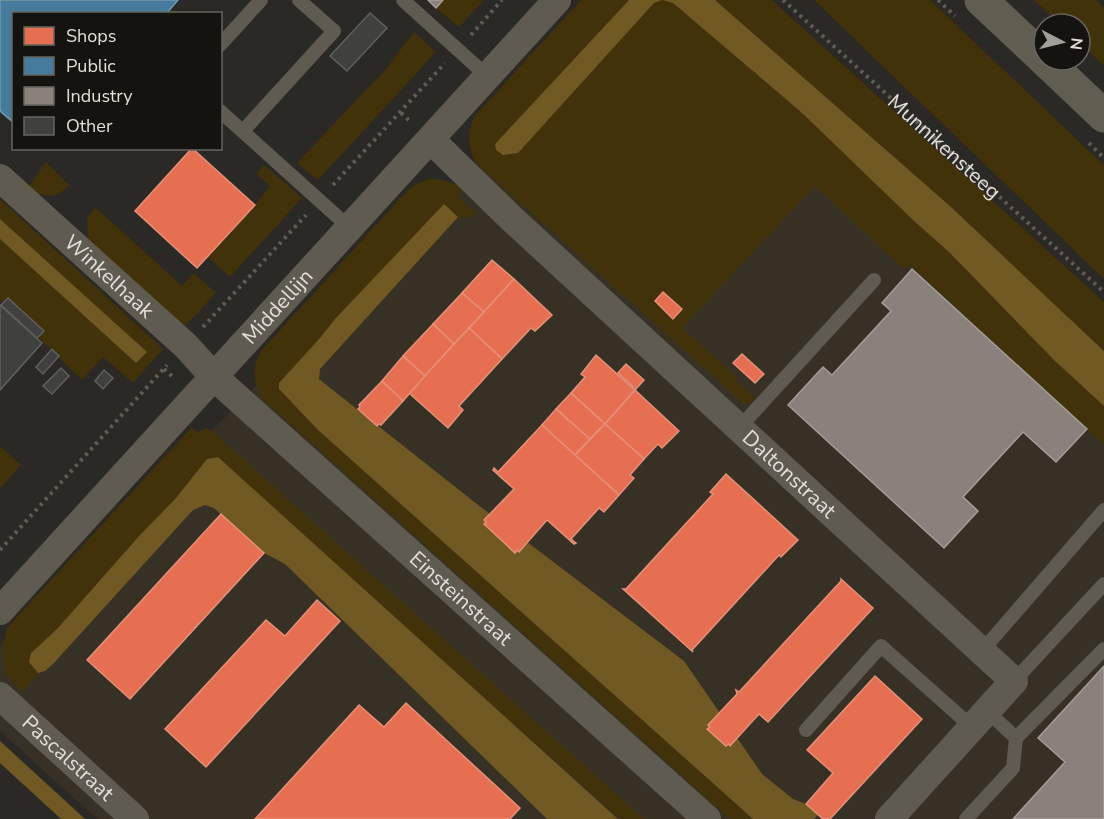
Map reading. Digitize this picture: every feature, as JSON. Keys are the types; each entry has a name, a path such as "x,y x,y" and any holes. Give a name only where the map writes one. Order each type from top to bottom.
{"main road":[{"path":"981,0 1032,49"},
{"path":"1057,72 1104,116"}],"street":[{"name":"Middellijn","path":"0,611 557,0"},
{"name":"Daltonstraat","path":"430,140 512,219 1014,681"},
{"name":"Winkelhaak","path":"0,178 186,346 214,377"},
{"name":"Einsteinstraat","path":"214,377 707,819"},
{"path":"889,819 1014,681"},
{"name":"Pascalstraat","path":"0,696 135,819"}],"lane":[{"path":"222,43 261,0"},
{"path":"243,131 334,31 299,0"},
{"path":"403,0 487,76"},
{"path":"222,113 350,228"},
{"path":"739,428 874,280"},
{"path":"982,651 1104,510"},
{"path":"1014,681 1104,584"},
{"path":"806,730 881,646 980,719 1016,738"},
{"path":"966,819 1013,768 1016,738 1104,649"}],"path":[{"path":"0,550 502,0"},
{"name":"Munnikensteeg","path":"783,0 1104,292"}],"shaded area":[{"path":"443,0 484,0 459,27 436,8"},
{"path":"581,0 629,0 495,144 503,155 518,152 654,3 662,0 673,3 801,112 950,253 1055,361 1104,406 1104,445 910,265 904,269 815,186 682,328 737,377 734,380 755,398 749,404 744,404 476,163 473,156 469,140 474,117"},
{"path":"629,0 662,0 654,3 518,153 503,155 496,150 495,144"},
{"path":"639,0 686,0 1104,384 1104,819 97,819 0,731 0,644"},
{"path":"662,0 715,0 950,206 1104,351 1104,406 1055,361 950,253 801,112 673,3"},
{"path":"715,0 772,0 1104,302 1104,351 950,206"},
{"path":"814,0 930,0 1104,165 1104,279"},
{"path":"1034,0 1096,0 1104,8 1104,66 1092,54 1092,12 1047,12"},
{"path":"414,32 436,52 318,180 297,163 386,69"},
{"path":"46,162 69,185 59,193 49,196 29,186"},
{"path":"264,165 302,198 230,277 208,257 270,186 256,174"},
{"path":"429,179 447,181 458,186 462,189 457,196 476,213 469,218 458,217 444,205 335,319 279,389 318,430 753,819 730,819 260,394 254,374 256,362 263,349 408,190"},
{"path":"0,199 163,349 133,383 103,357 82,380 0,300 0,239 136,363 146,353 0,219"},
{"path":"444,204 458,217 320,369 319,379 473,501 684,661 762,774 793,799 806,804 818,815 814,819 753,819 318,430 279,389 279,383 335,319"},
{"path":"95,207 182,286 194,273 216,293 183,328 88,240 87,218"},
{"path":"0,219 147,352 136,363 0,239"},
{"path":"192,427 197,432 206,428 213,432 644,819 620,819 218,457 207,459 176,498 57,629 31,653 30,662 38,673 22,692 9,678 4,663 3,647 7,628"},
{"path":"0,446 21,465 0,488"},
{"path":"218,457 618,819 547,819 285,564 264,553 214,508 205,505 193,510 53,664 45,671 38,673 29,662 31,653 57,629 176,498 207,459"},
{"path":"0,741 85,819 61,819 0,763"}],"building: Shops":[{"path":"190,150 194,150 255,205 197,268 135,211"},
{"path":"492,260 514,279 484,312 462,293"},
{"path":"514,279 552,315 535,331 531,328 502,359 469,328"},
{"path":"663,292 682,309 673,319 655,301"},
{"path":"462,293 484,312 454,344 433,324"},
{"path":"433,324 454,344 425,376 403,356"},
{"path":"469,328 502,359 459,406 463,410 448,428 409,393"},
{"path":"742,354 764,374 755,383 733,363"},
{"path":"596,355 635,390 605,424 571,393 585,377 581,374"},
{"path":"403,356 425,376 403,401 382,381"},
{"path":"626,364 644,380 636,389 618,373"},
{"path":"382,381 403,401 381,425 377,426 358,409 359,405"},
{"path":"635,390 679,431 662,448 658,444 644,459 605,424"},
{"path":"571,393 605,424 590,439 556,409"},
{"path":"556,409 590,439 575,455 542,425"},
{"path":"605,424 644,459 630,475 634,478 619,495 575,455"},
{"path":"542,425 619,495 604,512 599,508 571,539 576,543 574,544 547,520 519,552 517,550 515,553 484,524 486,522 484,520 514,489 493,470 494,468 498,472"},
{"path":"726,474 798,540 781,557 779,555 692,650 693,652 623,589 626,589 713,494 710,492"},
{"path":"221,514 264,553 130,699 87,660"},
{"path":"841,579 873,608 768,722 759,714 730,746 729,744 726,746 707,729 710,727 708,725 737,694 736,690 739,692"},
{"path":"317,600 340,621 206,767 165,729 266,620 285,636"},
{"path":"875,676 922,719 830,819 823,819 806,804 833,773 807,750"},
{"path":"406,703 520,808 510,819 255,819 359,705 384,727"}],"building: Public":[{"path":"0,0 178,0 168,12 12,12 12,121 0,111"}],"building: Industry":[{"path":"428,0 443,0 436,8"},
{"path":"912,269 1087,429 1056,462 1023,432 963,497 978,511 944,548 788,405 823,367 832,375 891,311 882,303"},
{"path":"1104,666 1104,819 1013,819 1065,762 1038,738"}],"building: Other":[{"path":"370,13 387,28 347,71 330,56"},
{"path":"8,298 44,331 37,338 1,305"},
{"path":"0,305 42,343 0,390"},
{"path":"52,349 59,356 43,374 36,367"},
{"path":"61,368 69,376 52,394 43,386"},
{"path":"104,370 113,378 103,389 95,381"}]}
